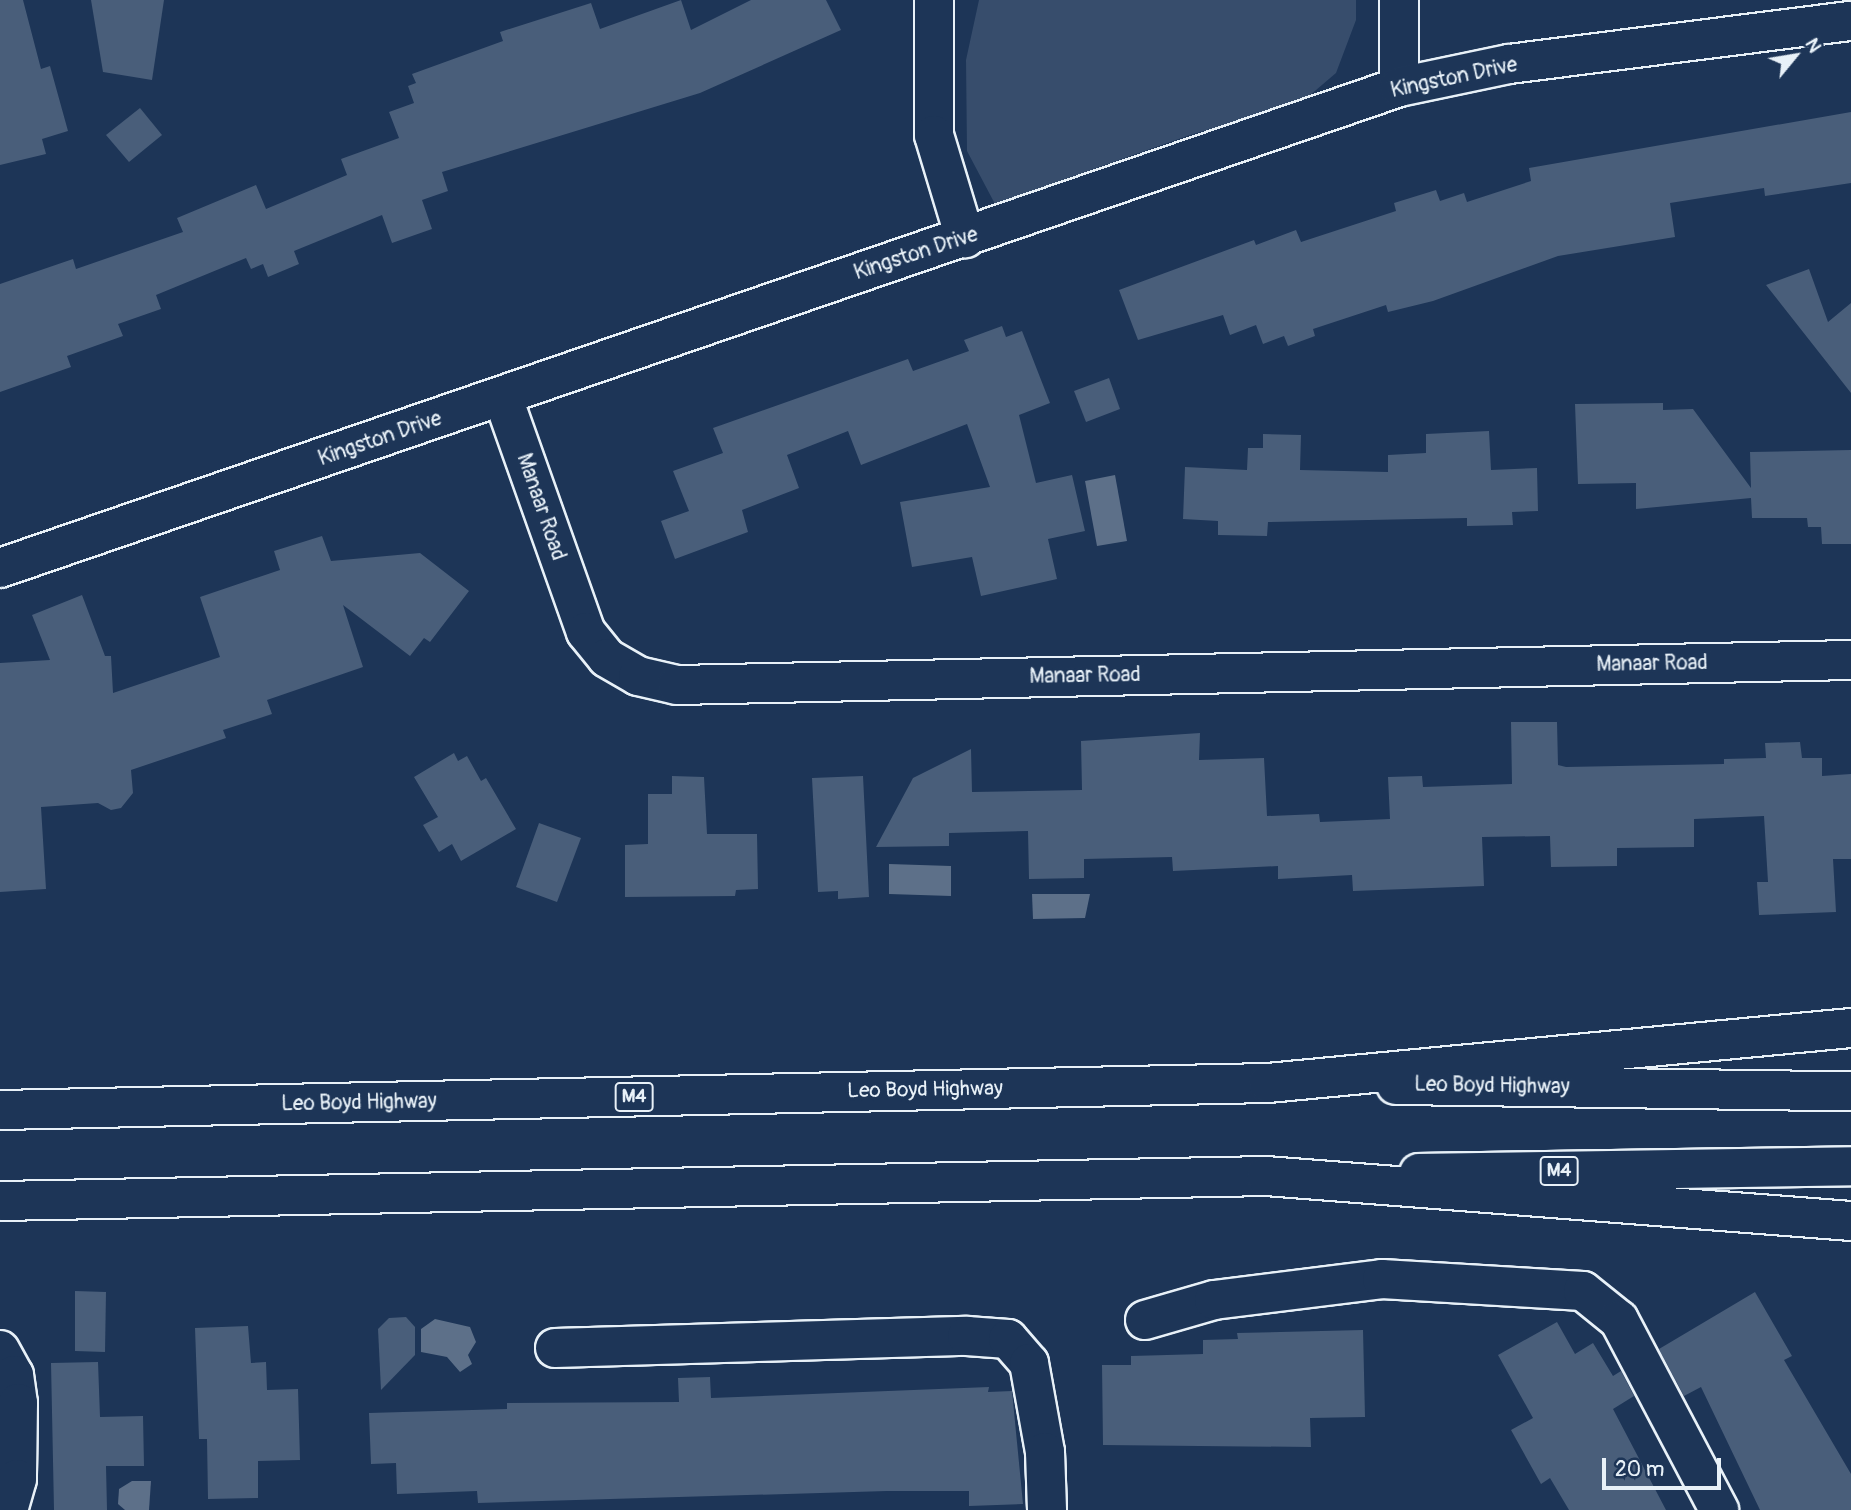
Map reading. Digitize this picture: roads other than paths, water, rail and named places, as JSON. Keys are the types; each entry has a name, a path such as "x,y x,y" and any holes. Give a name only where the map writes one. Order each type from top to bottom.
{"main road":[{"path":"934,0 934,135 965,238"},
{"path":"1399,0 1399,87"},
{"name":"Kingston Drive","path":"0,568 503,398 1399,87 1508,64 1851,21"},
{"name":"Manaar Road","path":"503,398 586,632 607,658 638,676 677,685 1851,660"},
{"path":"1268,1083 1851,1028"},
{"name":"Leo Boyd Highway","path":"0,1110 1268,1083 1851,1091"},
{"name":"M4","path":"0,1202 1851,1166"},
{"path":"1266,1176 1851,1221"},
{"path":"1145,1320 1214,1300 1382,1279 1583,1291 1619,1320 1719,1510"},
{"path":"555,1348 967,1336 1008,1339 1029,1363 1045,1452 1047,1510"},
{"path":"0,1350 14,1375 18,1403 17,1479 8,1510"}]}
